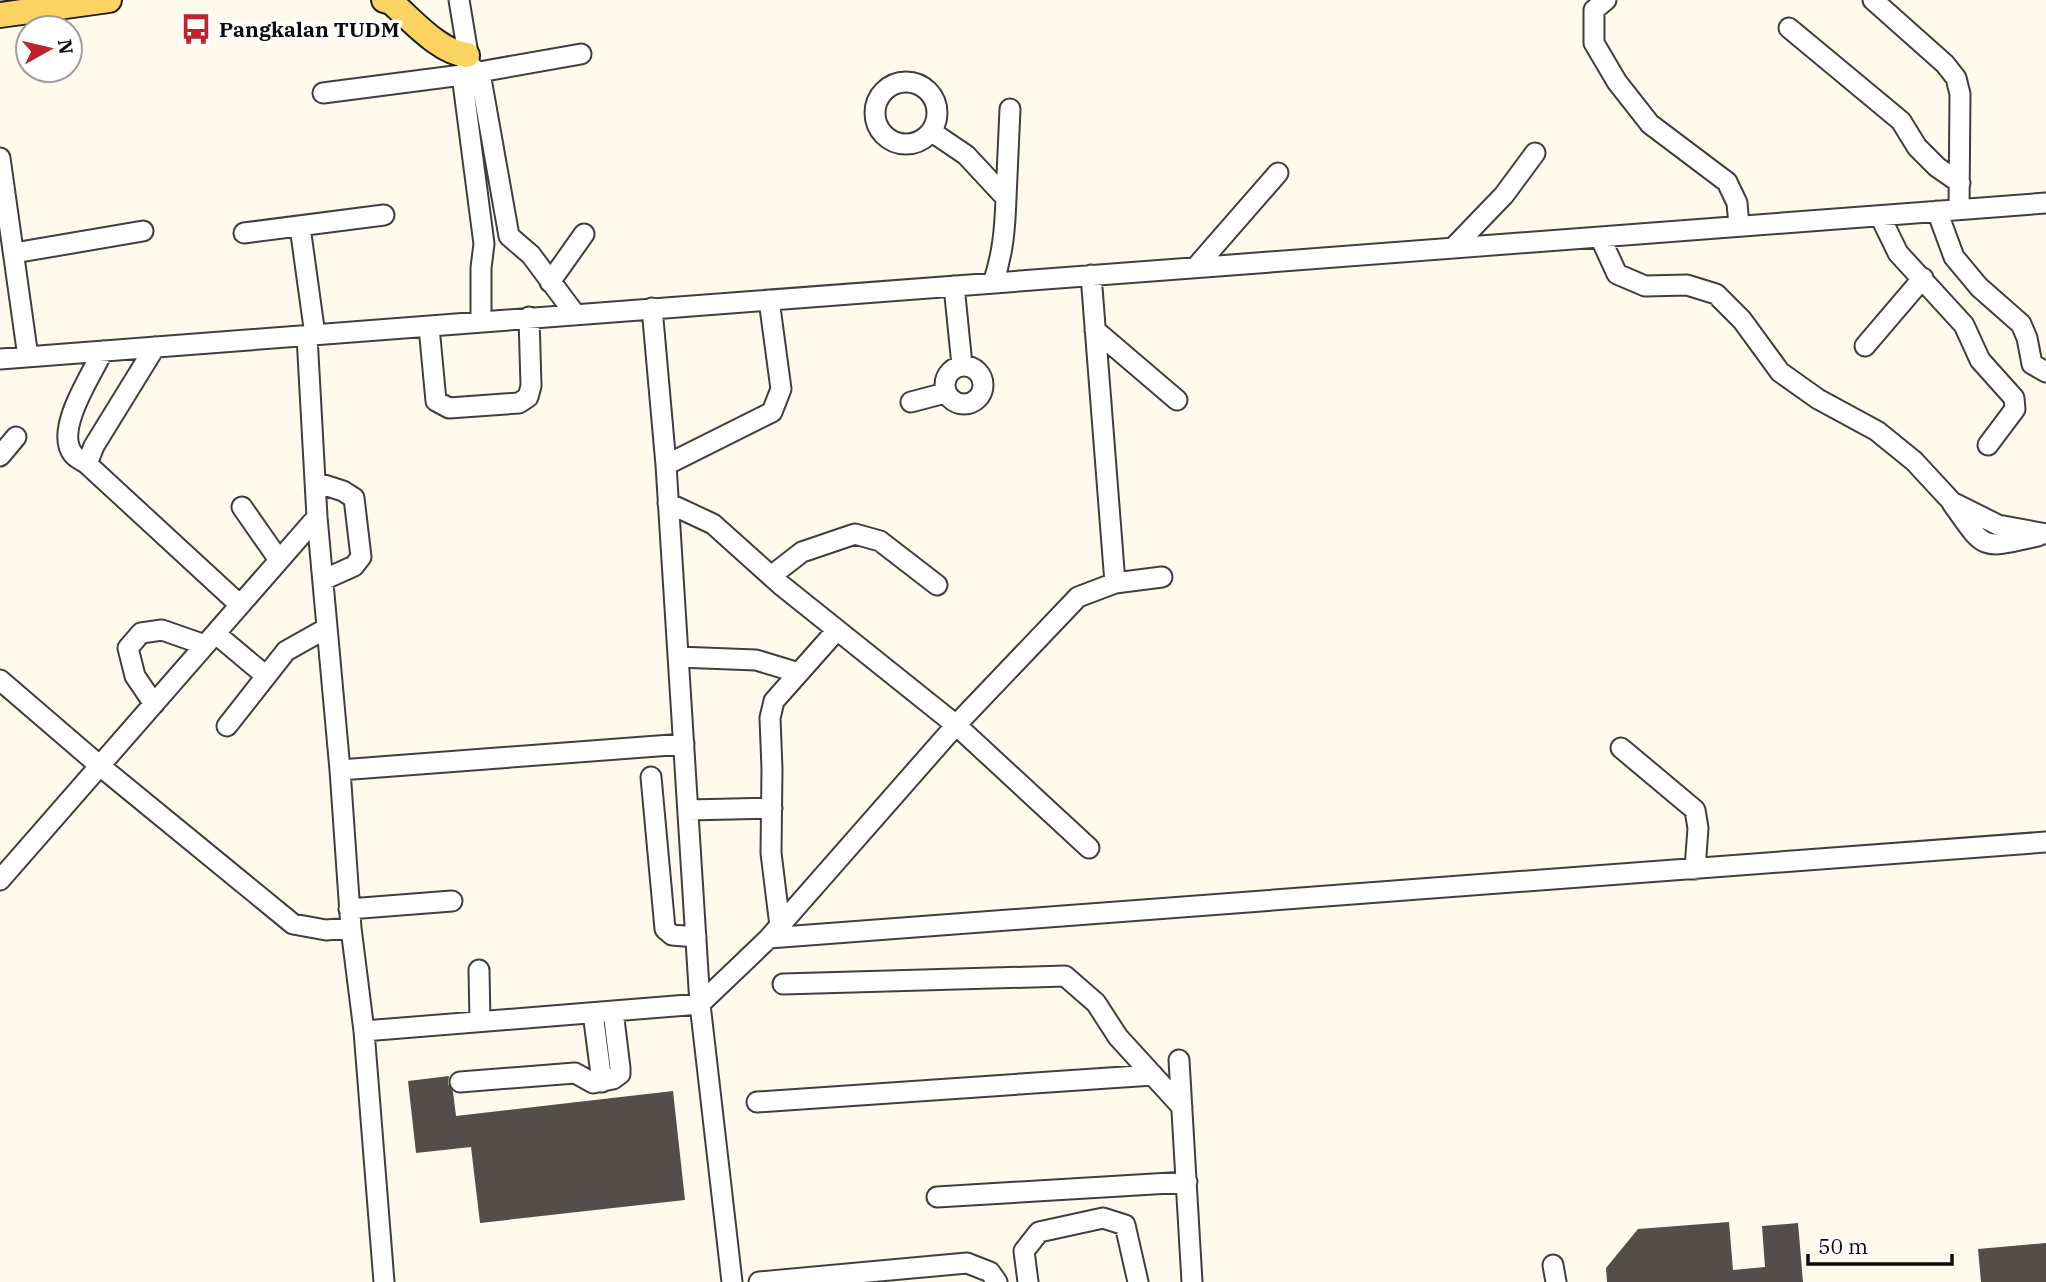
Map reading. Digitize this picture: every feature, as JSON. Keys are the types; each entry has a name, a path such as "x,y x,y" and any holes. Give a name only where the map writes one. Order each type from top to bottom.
{"main road":[{"path":"0,15 109,0"},
{"path":"384,0 391,2 443,48 470,67"}],"street":[{"path":"459,0 470,67 509,236 531,255 575,314"},
{"path":"1605,0 1594,10 1594,43 1617,82 1650,124 1727,182 1737,203 1739,226"},
{"path":"1873,0 1945,64 1956,78 1960,94 1959,209"},
{"path":"1790,28 1901,121 1917,147 1937,167 1959,183"},
{"path":"323,93 470,67 581,54"},
{"path":"470,67 484,244 481,322"},
{"path":"993,283 1001,260 1005,231 1010,109"},
{"path":"932,131 966,155 1006,198"},
{"path":"1454,248 1504,195 1535,153"},
{"path":"0,158 29,356"},
{"path":"1196,267 1278,173"},
{"path":"0,359 2046,203"},
{"path":"1937,211 1954,257 1979,287 2021,324 2032,364 2046,372"},
{"path":"244,233 384,215"},
{"path":"1880,216 1898,253 1964,325 1980,359 2014,398 2015,409 1988,445"},
{"path":"300,227 311,335 317,517 340,769 350,919 364,1031 384,1282"},
{"path":"14,253 143,231"},
{"path":"550,282 584,234"},
{"path":"484,244 498,236 509,236"},
{"path":"1600,237 1618,274 1645,286 1687,285 1716,294 1742,320 1780,372 1818,399 1877,431 1914,461 1952,502 1977,538 1984,543 1995,546 2046,534"},
{"path":"1091,275 1115,583"},
{"path":"1866,346 1923,278"},
{"path":"954,286 962,365"},
{"path":"666,465 772,412 781,389 769,300"},
{"path":"652,309 666,465 700,1004 732,1282"},
{"path":"429,327 436,401 449,408 519,403 528,397 531,386 528,317"},
{"path":"1095,330 1177,400"},
{"path":"87,464 94,446 155,347"},
{"path":"103,351 68,422 67,439 72,454 87,464 240,605"},
{"path":"962,365 974,368 982,377 983,389 977,400 965,405 953,402 945,393 946,374 962,365"},
{"path":"911,402 945,393"},
{"path":"0,456 16,437"},
{"path":"315,482 343,491 354,498 358,513 361,557 354,566 323,580"},
{"path":"668,503 713,523 771,576 956,724 1089,848"},
{"path":"242,507 279,560"},
{"path":"0,880 317,517"},
{"path":"771,576 802,552 855,534 880,541 937,585"},
{"path":"364,1031 700,1004 774,932 956,724 1078,597 1115,583 1162,577"},
{"path":"228,726 286,651 327,628"},
{"path":"154,704 135,676 128,648 141,633 162,630 210,640 266,676"},
{"path":"774,932 770,718 775,702 837,630"},
{"path":"678,657 756,660 800,673"},
{"path":"0,680 293,925 326,930 350,919 452,901"},
{"path":"340,769 684,744"},
{"path":"1621,748 1695,810 1698,828 1695,869"},
{"path":"651,777 665,929 672,935 696,937"},
{"path":"688,810 772,808"},
{"path":"774,932 1695,869 2046,842"},
{"path":"479,970 480,1021"},
{"path":"783,984 1065,976 1096,1003 1118,1037 1182,1107"},
{"path":"460,1082 575,1073 593,1083 613,1079 620,1074 613,1011"},
{"path":"593,1013 602,1082"},
{"path":"1179,1060 1192,1282"},
{"path":"757,1102 1153,1075"},
{"path":"937,1197 1187,1182"},
{"path":"1028,1282 1024,1251 1039,1232 1103,1218 1125,1225 1138,1282"},
{"path":"759,1282 967,1263 990,1272 996,1282"}],"building":[{"path":"449,1076 448,1084 453,1092 456,1116 673,1091 685,1200 480,1223 471,1147 416,1153 408,1081"},
{"path":"1729,1222 1733,1270 1765,1267 1762,1226 1798,1223 1803,1282 1607,1282 1606,1268 1638,1229"},
{"path":"2046,1243 2046,1282 1981,1282 1978,1249"}],"place":[{"name":"Pangkalan TUDM","path":"196,29"}]}
